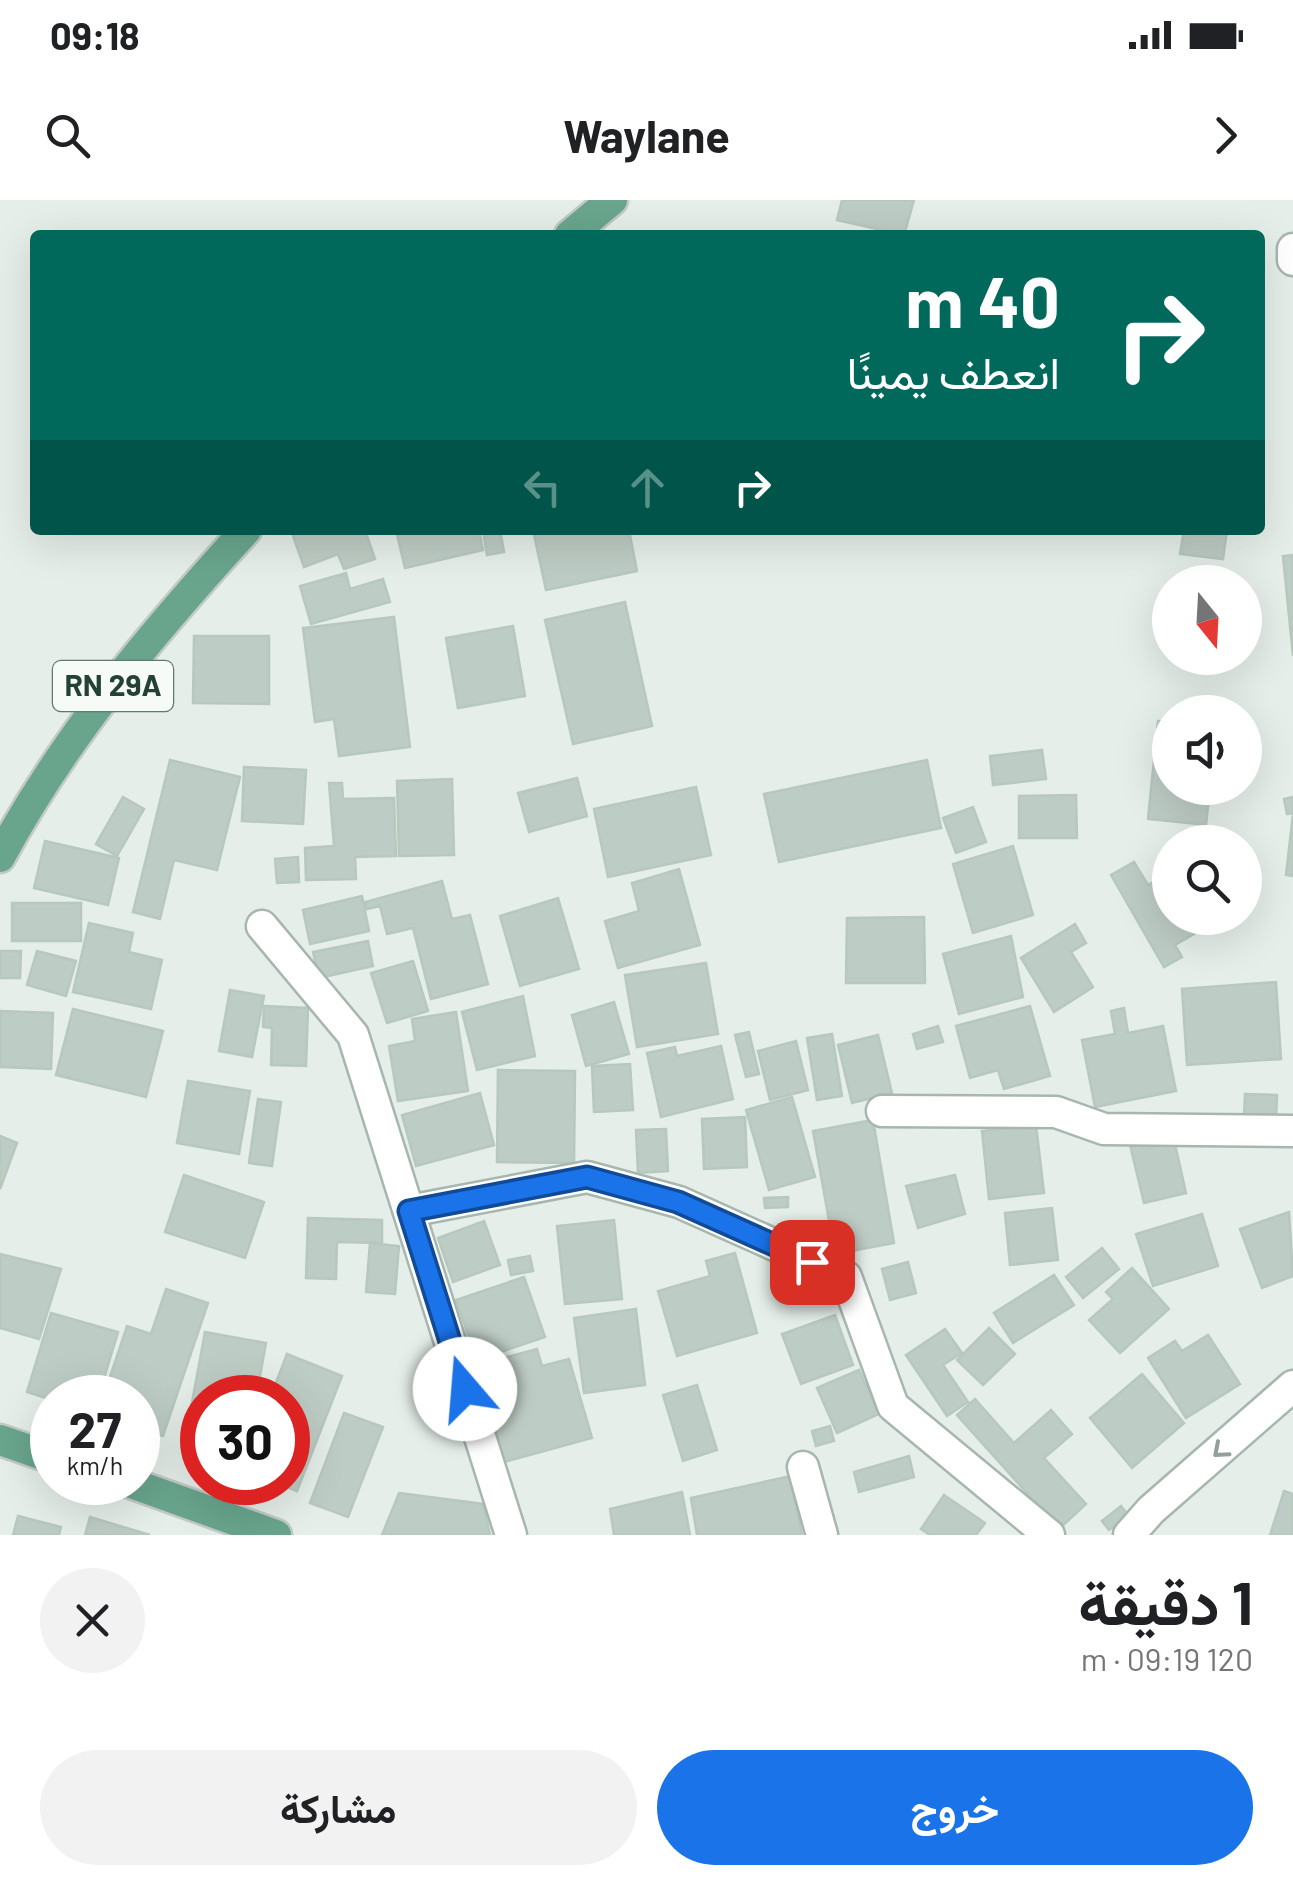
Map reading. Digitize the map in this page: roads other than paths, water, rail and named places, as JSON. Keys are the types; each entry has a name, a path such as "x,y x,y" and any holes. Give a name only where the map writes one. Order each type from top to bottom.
{"main road":[{"path":"576,230 612,200"},
{"name":"RN 29A","path":"0,857 25,812 145,641 241,535"},
{"path":"0,1440 30,1450"},
{"path":"160,1493 276,1535"}],"street":[{"path":"1293,249 1293,260"},
{"path":"262,926 354,1034 511,1535"},
{"path":"882,1112 1056,1112 1104,1129 1293,1131"},
{"path":"409,1211 587,1177 678,1202 846,1277 893,1406 1050,1535"},
{"path":"1130,1535 1151,1510 1291,1394"},
{"path":"804,1468 822,1535"}]}
